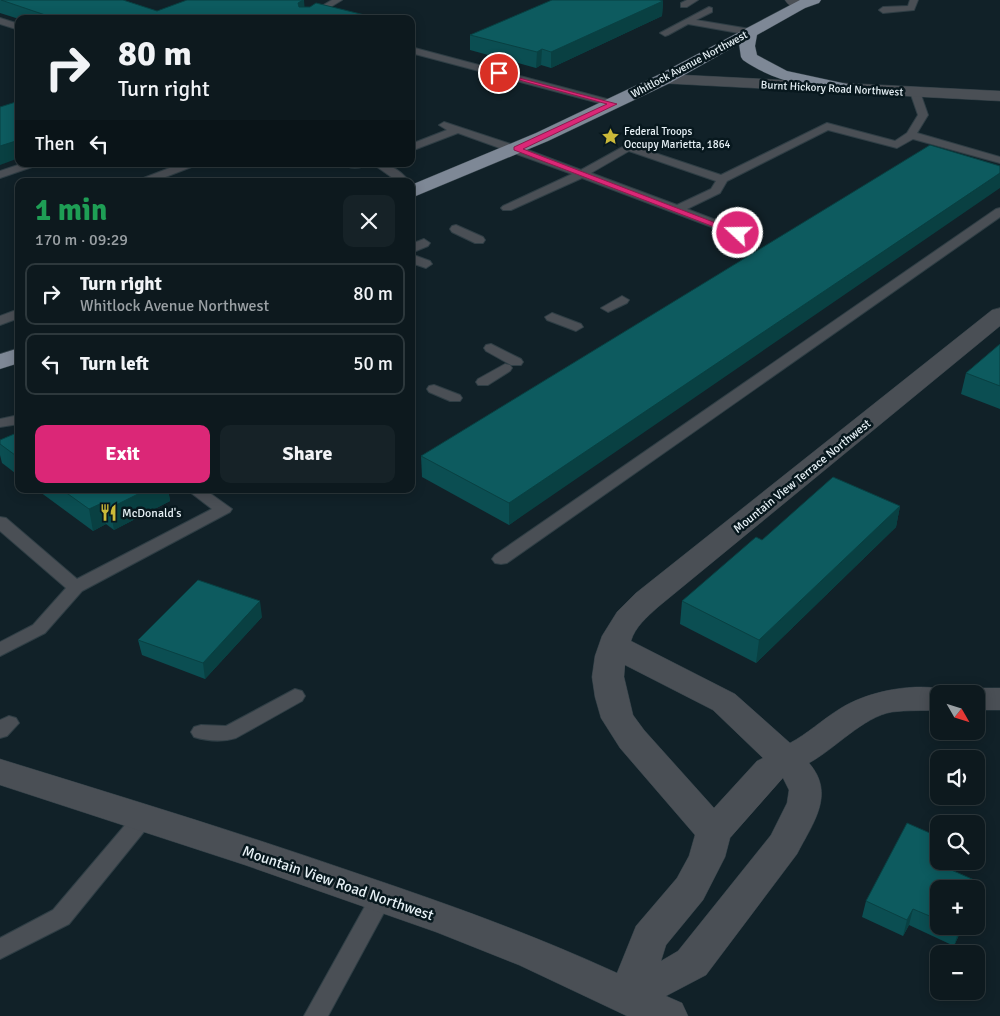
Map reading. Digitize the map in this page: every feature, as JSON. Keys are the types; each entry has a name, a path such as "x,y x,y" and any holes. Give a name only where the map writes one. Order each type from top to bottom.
{"highway":[{"name":"Whitlock Avenue Northwest","path":"415,187 516,149 614,104 664,80 802,1"},
{"path":"750,32 747,46 749,57 765,69 788,78 841,88"},
{"path":"0,362 15,356"}],"street":[{"name":"Burnt Hickory Road Northwest","path":"664,80 1000,96"},
{"name":"Mountain View Terrace Northwest","path":"714,832 632,739 617,718 608,677 617,636 628,619 647,600 1000,315"},
{"path":"614,646 724,702 787,760 803,779 806,790 804,802 784,844 692,963 627,998"},
{"path":"627,998 650,937 690,889 707,857 714,832 769,770 811,747 851,717 871,707 890,701 930,699"},
{"path":"985,699 1000,699"},
{"name":"Mountain View Road Northwest","path":"0,772 144,817 382,896 515,946 668,1016"}],"lane":[{"path":"311,15 338,0"},
{"path":"883,10 911,8 914,0"},
{"path":"665,33 709,10 694,4 684,5"},
{"path":"0,21 15,27"},
{"path":"688,22 750,32"},
{"path":"415,51 614,104"},
{"path":"508,208 582,174 628,147 692,172 722,178 828,126 897,145 911,135 923,115 915,92"},
{"path":"444,125 582,174 617,183 738,233"},
{"path":"415,146 456,130"},
{"path":"911,135 1000,160"},
{"path":"0,175 23,167"},
{"path":"153,178 182,167"},
{"path":"386,167 400,178"},
{"path":"677,209 716,191 722,178"},
{"path":"501,559 1000,212"},
{"path":"456,229 479,240"},
{"path":"415,247 424,243"},
{"path":"415,260 426,264"},
{"path":"608,308 622,300"},
{"path":"0,321 15,315"},
{"path":"552,317 576,327"},
{"path":"483,382 510,365 491,348"},
{"path":"434,389 455,398"},
{"path":"0,411 11,421"},
{"path":"0,650 39,629 76,587 224,509 200,493"},
{"path":"0,522 76,587"},
{"path":"201,732 229,733 295,696"},
{"path":"0,949 61,917 144,817"},
{"path":"316,1016 382,896"}],"building":[{"path":"1,0 123,0 157,11 187,0 303,0 298,3 299,7 310,7 316,3 365,15 45,15"},
{"path":"552,0 663,1 551,52 542,49 537,52 470,35"},
{"path":"15,102 15,141 0,146 0,107"},
{"path":"930,145 1000,166 1000,173 509,503 421,456"},
{"path":"1000,344 1000,386 966,373"},
{"path":"15,434 15,455 0,444 0,440"},
{"path":"833,477 900,506 759,640 682,601 756,537 762,540"},
{"path":"67,493 140,493 110,508 102,503 89,509"},
{"path":"198,580 260,601 203,663 138,640"},
{"path":"907,823 930,833 930,870 951,870 974,880 930,880 930,916 913,909 907,920 866,901"}],"place":[{"name":"Federal Troops Occupy Marietta, 1864","path":"610,137"},
{"name":"McDonald's","path":"108,513"}],"route":[{"path":"499,73 614,104 516,149 738,233"}]}
